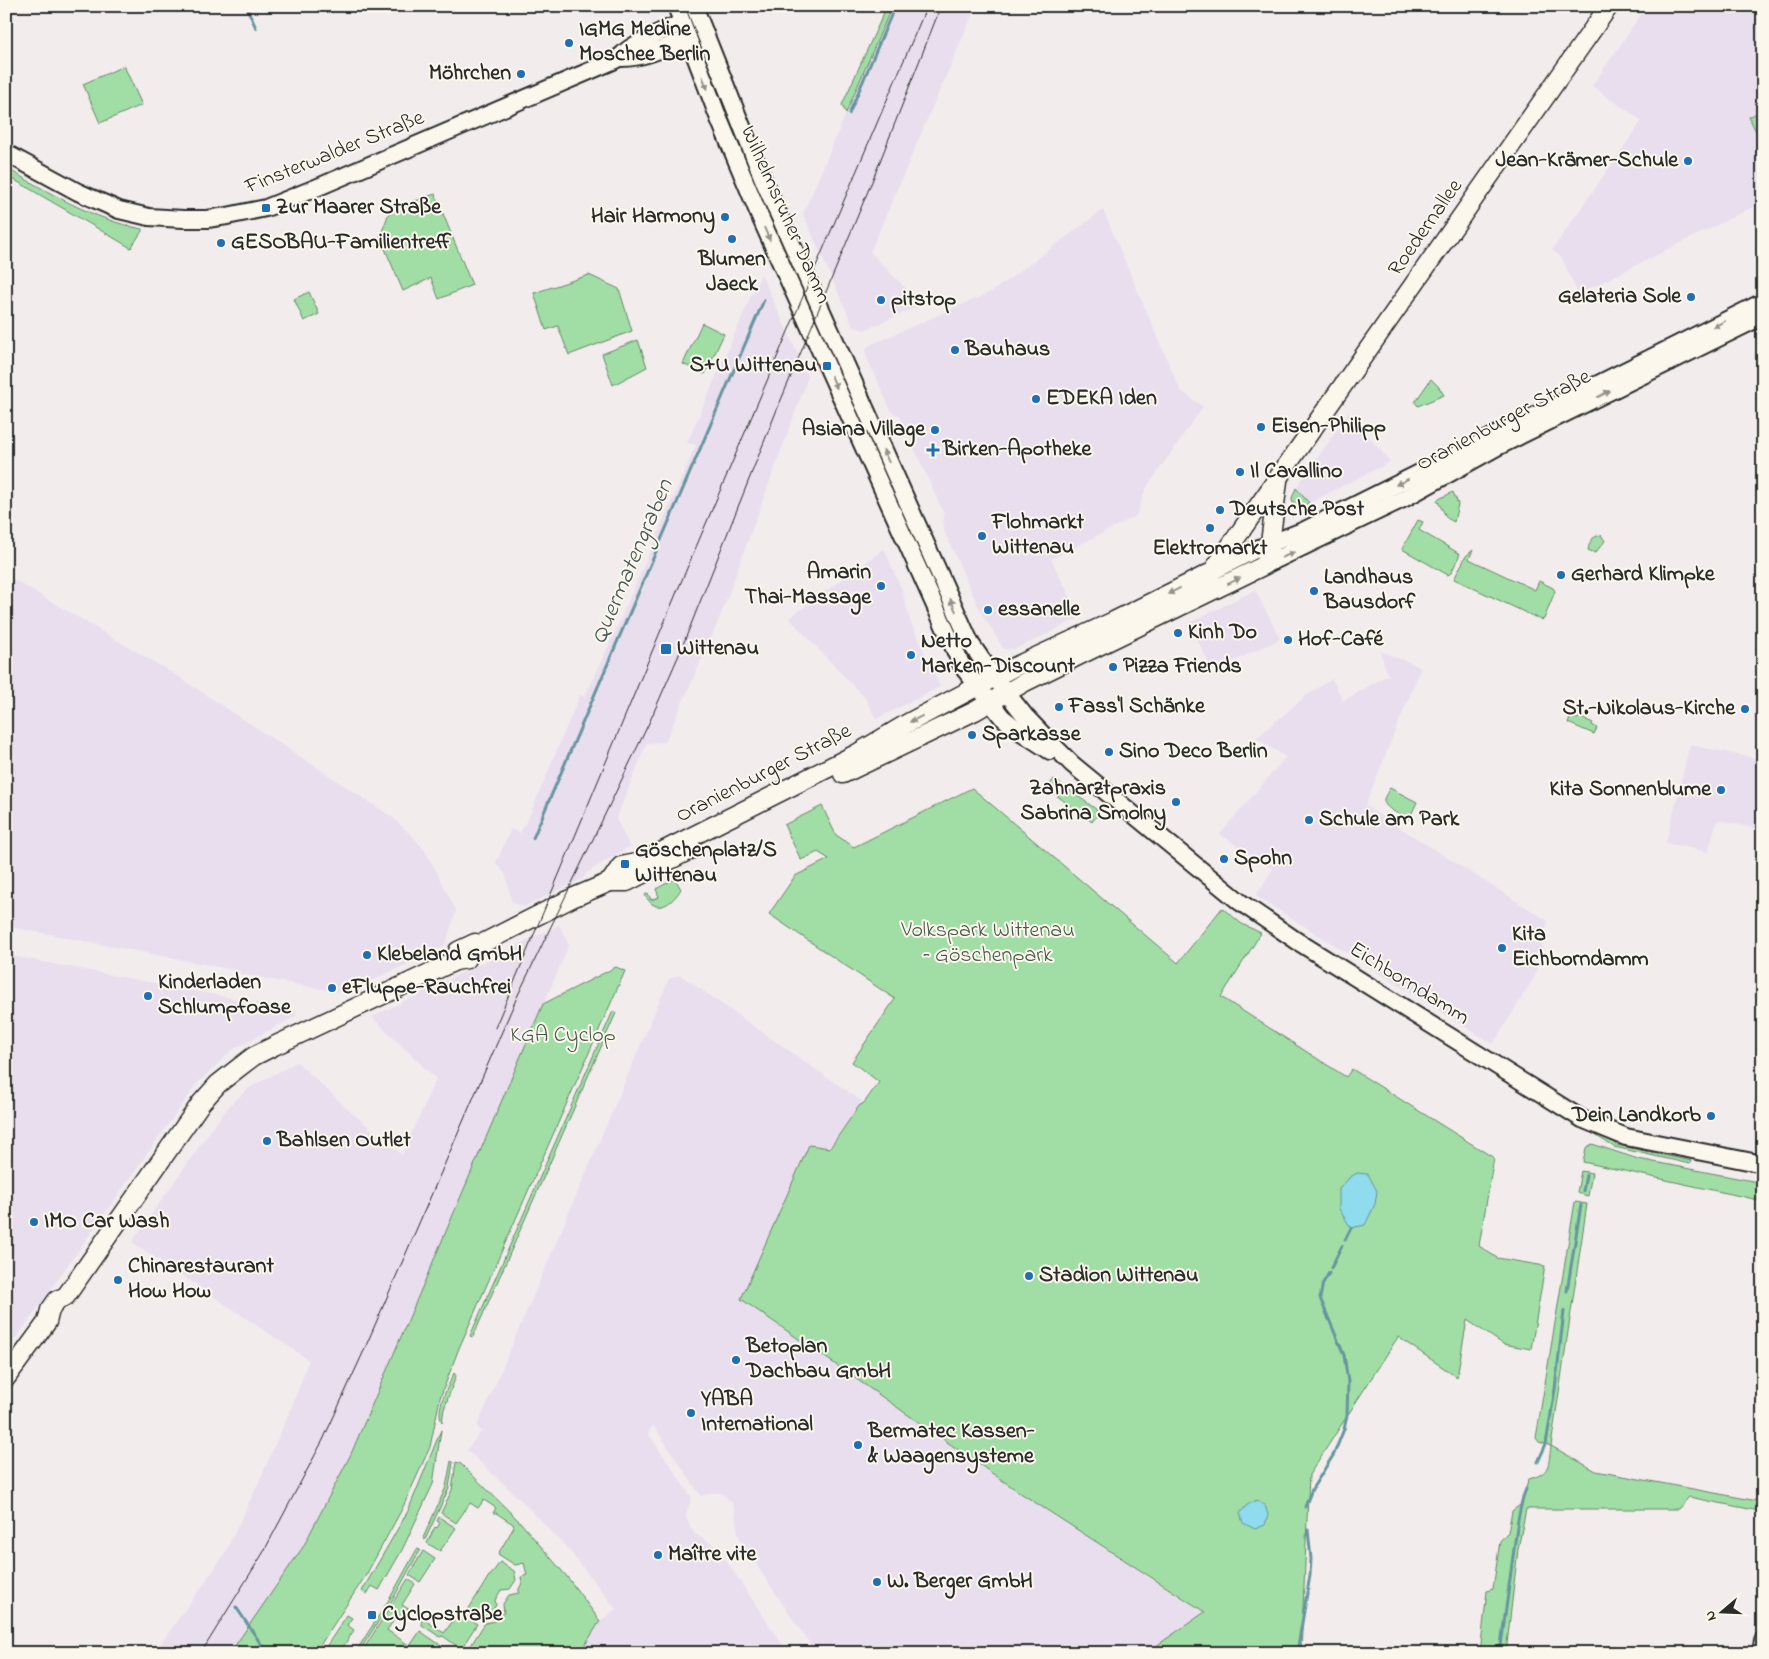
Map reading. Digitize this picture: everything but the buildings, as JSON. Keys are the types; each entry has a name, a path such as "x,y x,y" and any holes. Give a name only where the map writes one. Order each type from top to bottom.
{"main road":[{"name":"Wilhelmsruher Damm","path":"676,6 740,170 911,555 962,666 990,703"},
{"name":"Wilhelmsruher Damm","path":"694,6 746,138 928,550 971,644 994,677"},
{"name":"Roedernallee","path":"1212,572 1609,6"},
{"name":"Finsterwalder Straße","path":"6,153 78,192 119,210 149,217 183,220 227,216 266,208 472,122 531,94 619,58 627,49 662,30 685,30"},
{"name":"Oranienburger Straße","path":"6,1378 47,1322 50,1310 57,1300 66,1296 201,1103 237,1069 254,1056 455,961 462,961 479,952 481,944 572,898 619,882 952,722 990,703 1212,572 1270,543 1305,530 1763,302"},
{"name":"Oranienburger Straße","path":"619,882 619,867 625,864 641,862 856,754 908,723 994,677 1265,566 1405,498 1497,447 1763,316"},
{"path":"859,439 876,432"},
{"name":"Roedernallee","path":"1270,543 1279,475"},
{"path":"1265,566 1270,543"},
{"path":"911,555 928,550"},
{"name":"Eichborndamm","path":"994,677 1025,716 1072,764 1259,916 1582,1119 1626,1137 1763,1164"},
{"name":"Eichborndamm","path":"990,703 1002,717 1018,730 1072,764"},
{"path":"943,705 952,722"},
{"path":"1761,1653 1763,1640"}],"shaded area":[{"path":"892,6 976,6 870,252 921,304 864,330 853,326 803,214"},
{"name":"Jean-Krämer-Schule","path":"1647,6 1763,6 1763,202 1578,294 1562,258 1552,250 1642,121 1592,86"},
{"path":"1103,210 1180,390 1203,407 1146,488 1136,516 1051,559 1080,617 1014,649 1004,649 982,614 974,597 943,528 944,514 899,414 891,411 866,355 866,349 870,345 993,291"},
{"path":"761,274 808,377 720,617 665,742 647,743 616,819 630,847 585,874 584,878 523,907 511,901 506,875 496,863 511,829 520,833 529,817 580,695 585,697 619,623 696,445 687,443"},
{"path":"1349,413 1390,462 1309,503 1296,488"},
{"path":"884,549 902,590 910,621 940,687 876,719 866,699 789,618"},
{"path":"6,575 174,674 392,817 425,851 456,910 445,946 354,989 353,985 338,992 6,926"},
{"path":"1255,590 1280,639 1213,671 1189,623"},
{"name":"Schule am Park","path":"1380,651 1421,667 1365,806 1548,921 1535,976 1493,1044 1261,899 1256,895 1273,869 1220,834 1286,757 1256,738 1307,695 1332,679 1343,701 1388,675"},
{"name":"Kita Sonnenblume","path":"1690,745 1763,760 1763,830 1717,820 1708,852 1666,843"},
{"path":"559,925 569,945 351,1454 303,1547 230,1653 154,1653 223,1557 259,1482 292,1406 309,1360 132,1242 232,1103 249,1088 297,1062 352,1113 402,1155 436,1079 372,1017"},
{"path":"6,955 295,1010 296,1016 232,1050 196,1085 6,1352"},
{"path":"680,975 864,1103 859,1106 777,1220 741,1299 1022,1494 1205,1613 1146,1653 816,1653 743,1545 738,1534 735,1510 731,1501 720,1493 710,1493 701,1496 653,1425 648,1433 692,1498 686,1517 691,1529 721,1553 788,1653 580,1653 600,1621 616,1609 570,1551 523,1502 467,1450 482,1431 477,1427 669,979"}],"green space":[{"path":"887,6 892,6 846,113 842,105"},
{"path":"706,51 781,235 776,237 699,54"},
{"path":"124,66 142,105 100,123 83,84"},
{"path":"1763,110 1763,146 1749,117"},
{"path":"6,168 89,212 124,225 142,229 142,231 131,248 6,175"},
{"path":"435,194 472,285 439,299 431,278 403,291 380,237 390,210"},
{"path":"791,255 851,391 845,393 785,258"},
{"path":"589,275 619,289 632,331 569,355 558,326 546,330 534,293"},
{"path":"309,292 319,314 304,321 294,299"},
{"path":"702,323 724,334 705,374 683,364"},
{"path":"638,340 647,367 613,385 602,354"},
{"path":"1431,379 1444,395 1418,406 1415,402"},
{"path":"1296,488 1309,503 1298,509 1294,507 1292,498"},
{"path":"1453,492 1458,504 1454,522 1447,518 1437,500"},
{"path":"1418,520 1423,522 1419,530 1460,554 1451,573 1448,575 1402,549"},
{"path":"1601,535 1605,541 1595,553 1588,550 1592,540"},
{"path":"1473,550 1469,559 1535,590 1539,581 1553,588 1555,591 1544,619 1541,620 1454,579 1466,556"},
{"path":"1571,717 1578,719 1579,717 1593,723 1592,725 1597,728 1594,734 1568,723"},
{"path":"1054,779 1100,812 1092,822 1052,792 1055,788 1050,784"},
{"name":"Volkspark Wittenau – Göschenpark","path":"972,788 1178,963 1222,908 1242,924 1261,933 1221,997 1346,1077 1352,1069 1494,1158 1479,1246 1497,1258 1545,1266 1531,1349 1503,1344 1467,1320 1457,1377 1398,1337 1309,1475 1301,1653 1146,1653 1205,1612 1022,1494 741,1299 809,1145 830,1148 859,1106 864,1103 879,1082 852,1062 895,999 769,914 795,876 829,859 818,852 801,860 784,825 822,806 836,835 854,847"},
{"path":"1390,788 1417,802 1409,819 1386,806 1384,799"},
{"path":"675,879 681,889 669,903 659,906 649,901 645,895 648,893 651,900 659,897 656,889"},
{"name":"KGA Cyclop","path":"616,967 625,971 459,1348 440,1398 430,1447 402,1509 366,1575 315,1653 230,1653 303,1547 351,1454 543,1004"},
{"path":"613,1011 616,1013 473,1337 470,1336"},
{"path":"1592,1133 1606,1136 1617,1145 1691,1161 1690,1164 1614,1147"},
{"path":"1592,1144 1638,1159 1763,1183 1763,1201 1583,1162 1586,1148"},
{"path":"1581,1171 1592,1173 1588,1196 1577,1193"},
{"path":"1575,1202 1587,1204 1551,1446 1539,1442 1536,1438"},
{"path":"454,1373 456,1376 444,1409 442,1422 440,1417 441,1404"},
{"path":"441,1430 433,1484 402,1550 379,1590 372,1586 367,1594 362,1591 408,1511"},
{"path":"1551,1446 1596,1471 1763,1502 1763,1517 1759,1511 1689,1497 1678,1509 1526,1509 1518,1549 1506,1653 1480,1653 1487,1591 1493,1589 1500,1541 1508,1532 1512,1511 1520,1505 1529,1479 1541,1474 1547,1468"},
{"path":"451,1461 453,1462 449,1488 425,1540 423,1538 446,1487"},
{"path":"456,1462 461,1464 520,1522 568,1578 600,1621 580,1653 466,1653 485,1623 496,1621 500,1614 504,1613 503,1604 509,1595 519,1593 522,1583 521,1577 527,1575 524,1563 515,1565 498,1554 514,1527 513,1524 493,1513 496,1508 484,1500 478,1508 470,1503 456,1523 441,1513 452,1490"},
{"path":"439,1517 456,1528 440,1551 427,1543 435,1527 437,1528 440,1523 437,1521"},
{"path":"417,1549 420,1550 393,1599 358,1653 355,1653 390,1598"},
{"path":"423,1551 435,1559 420,1582 409,1575"},
{"path":"500,1562 514,1571 516,1580 510,1589 501,1590 495,1600 496,1605 488,1618 482,1619 468,1610"},
{"path":"408,1579 415,1584 402,1605 410,1610 403,1619 397,1616 387,1630 410,1646 420,1631 452,1653 361,1653"},
{"path":"460,1611 477,1624 461,1649 443,1636 440,1637 422,1625 421,1622 423,1619 444,1633"},
{"path":"347,1615 352,1618 347,1625 354,1630 339,1653 322,1653"}],"water":[{"path":"1357,1173 1368,1174 1377,1191 1375,1204 1365,1225 1351,1228 1339,1209 1339,1189 1350,1177"},
{"path":"1257,1500 1265,1505 1268,1515 1265,1525 1255,1529 1243,1523 1240,1513 1247,1505"}],"waterway":[{"path":"246,6 256,28"},
{"name":"Quermatengraben","path":"849,114 895,6"},
{"name":"Quermatengraben","path":"533,838 764,300"},
{"path":"1583,1191 1586,1175"},
{"path":"1567,1291 1581,1205"},
{"path":"1345,1240 1351,1228"},
{"path":"1331,1268 1342,1246"},
{"path":"1305,1507 1312,1489 1334,1454 1347,1416 1348,1382 1344,1355 1320,1298 1323,1283 1329,1273"},
{"path":"1538,1462 1546,1444 1555,1389 1564,1311"},
{"path":"1500,1653 1518,1519 1526,1489"},
{"path":"1297,1653 1310,1575 1311,1559 1308,1530"},
{"path":"236,1607 267,1653"}],"tram line":[{"path":"495,1028 676,594 927,6"},
{"path":"201,1653 263,1553 323,1440 362,1355 517,997 649,723 678,657 776,412 873,179 941,6"}],"place":[{"name":"IGMG Medine Moschee Berlin","path":"569,43"},
{"name":"Möhrchen","path":"521,74"},
{"name":"Jean-Krämer-Schule","path":"1688,161"},
{"name":"Zur Maarer Straße","path":"266,208"},
{"name":"Hair Harmony","path":"725,217"},
{"name":"Blumen Jaeck","path":"732,239"},
{"name":"GESOBAU-Familientreff","path":"221,243"},
{"name":"Gelateria Sole","path":"1691,297"},
{"name":"pitstop","path":"881,300"},
{"name":"Bauhaus","path":"955,350"},
{"name":"S+U Wittenau","path":"827,366"},
{"name":"EDEKA Iden","path":"1036,399"},
{"name":"Eisen-Philipp","path":"1261,427"},
{"name":"Asiana Village","path":"935,430"},
{"name":"Birken-Apotheke","path":"933,450"},
{"name":"Il Cavallino","path":"1240,472"},
{"name":"Deutsche Post","path":"1220,510"},
{"name":"Elektromarkt","path":"1210,528"},
{"name":"Flohmarkt Wittenau","path":"982,536"},
{"name":"Gerhard Klimpke","path":"1561,575"},
{"name":"Amarin Thai-Massage","path":"881,586"},
{"name":"Landhaus Bausdorf","path":"1314,591"},
{"name":"essanelle","path":"988,610"},
{"name":"Kinh Do","path":"1178,633"},
{"name":"Hof-Café","path":"1288,640"},
{"name":"Wittenau","path":"666,649"},
{"name":"Netto Marken-Discount","path":"911,655"},
{"name":"Pizza Friends","path":"1113,667"},
{"name":"Fass'l Schänke","path":"1059,707"},
{"name":"St.-Nikolaus-Kirche","path":"1745,709"},
{"name":"Sparkasse","path":"972,735"},
{"name":"Sino Deco Berlin","path":"1109,752"},
{"name":"Kita Sonnenblume","path":"1721,790"},
{"name":"Zahnarztpraxis Sabrina Smolny","path":"1176,802"},
{"name":"Schule am Park","path":"1309,820"},
{"name":"Spohn","path":"1224,859"},
{"name":"Göschenplatz/S Wittenau","path":"625,864"},
{"name":"Kita Eichborndamm","path":"1502,948"},
{"name":"Klebeland GmbH","path":"367,955"},
{"name":"eFluppe-Rauchfrei","path":"332,988"},
{"name":"Kinderladen Schlumpfoase","path":"148,996"},
{"name":"Dein Landkorb","path":"1711,1116"},
{"name":"Bahlsen Outlet","path":"267,1141"},
{"name":"IMO Car Wash","path":"34,1222"},
{"name":"Stadion Wittenau","path":"1029,1276"},
{"name":"Chinarestaurant How How","path":"118,1280"},
{"name":"Betoplan Dachbau GmbH","path":"736,1360"},
{"name":"YABA International","path":"691,1413"},
{"name":"Bermatec Kassen- & Waagensysteme","path":"858,1445"},
{"name":"Maître vite","path":"658,1555"},
{"name":"W. Berger GmbH","path":"877,1582"},
{"name":"Cyclopstraße","path":"372,1615"}]}
